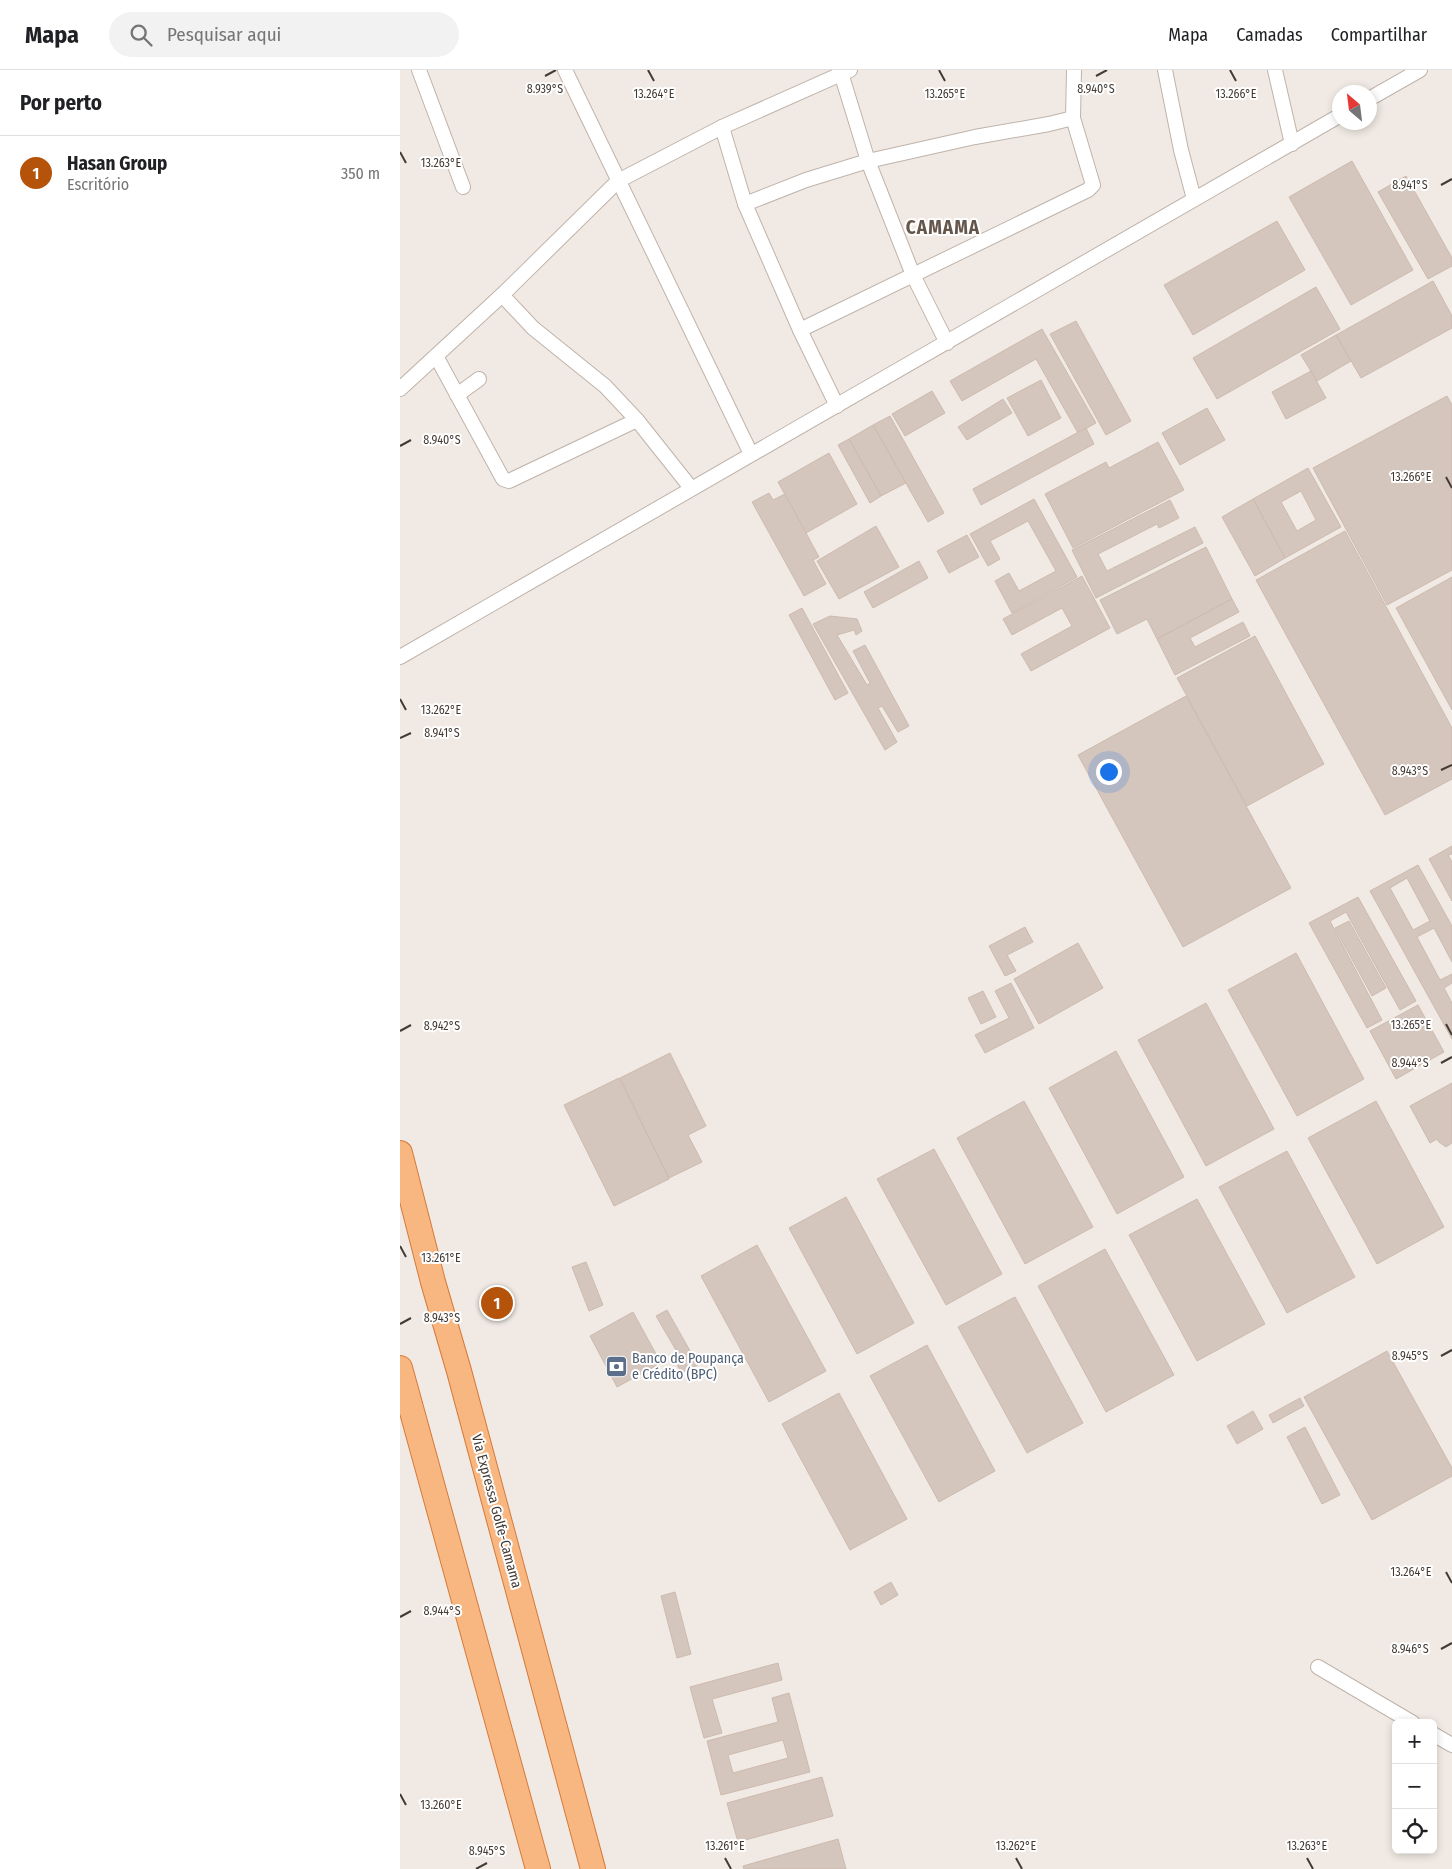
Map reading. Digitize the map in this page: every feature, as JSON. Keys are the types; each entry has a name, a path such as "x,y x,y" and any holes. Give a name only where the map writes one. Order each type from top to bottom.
{"highway":[{"name":"Via Expressa Golfe-Camama","path":"400,1153 433,1282 459,1371 593,1869"},
{"path":"400,1368 538,1869"}],"street":[{"path":"419,70 463,187"},
{"path":"565,70 751,454"},
{"path":"800,330 1088,190 1093,185 1072,118 1074,70"},
{"path":"1165,70 1181,150 1194,199"},
{"path":"1275,70 1292,144"},
{"path":"1377,95 1420,70"},
{"path":"400,389 502,295 618,181 722,127 846,72 868,161 913,275 947,343"},
{"path":"745,204 806,180 868,161 974,137 1050,124 1072,118"},
{"path":"400,657 1332,121"},
{"path":"722,127 745,204 800,330 837,406"},
{"path":"502,295 533,328 605,386 637,420 691,488"},
{"path":"436,356 503,480 506,481 510,481 637,420"},
{"path":"457,395 479,379"},
{"path":"1318,1667 1407,1719"},
{"path":"1437,1737 1452,1746"}],"building":[{"path":"1352,161 1413,270 1351,305 1289,197"},
{"path":"1406,176 1452,258 1452,266 1428,279 1378,192"},
{"path":"1277,221 1305,270 1193,335 1164,285"},
{"path":"1433,281 1452,316 1452,328 1361,378 1336,335"},
{"path":"1316,287 1340,329 1217,399 1193,358"},
{"path":"1076,321 1131,421 1106,435 1050,334"},
{"path":"1042,329 1096,423 1078,433 1036,359 962,401 950,381"},
{"path":"1336,335 1351,361 1317,381 1301,355"},
{"path":"1311,371 1326,398 1286,419 1272,392"},
{"path":"1041,380 1061,418 1028,436 1007,398"},
{"path":"932,391 945,413 905,436 892,414"},
{"path":"1447,396 1452,405 1452,570 1387,605 1313,468"},
{"path":"1003,399 1012,413 967,440 958,427"},
{"path":"1207,408 1225,440 1180,465 1162,433"},
{"path":"890,416 944,513 928,522 873,425"},
{"path":"873,425 906,483 881,496 849,439"},
{"path":"1086,428 1094,444 981,505 973,489"},
{"path":"849,439 881,496 870,503 838,445"},
{"path":"1158,442 1184,490 1073,548 1045,494 1106,462 1109,468"},
{"path":"829,453 857,504 806,533 778,482"},
{"path":"1308,468 1341,527 1285,558 1253,499","holes":["1301,491 1316,520 1297,531 1281,502"]},
{"path":"769,493 773,500 785,494 819,557 813,560 826,584 804,596 752,502"},
{"path":"1034,499 1077,577 1012,613 995,581 1009,573 1019,591 1056,571 1028,521 990,541 1000,559 988,566 970,534"},
{"path":"1253,499 1285,558 1255,576 1222,517"},
{"path":"1170,500 1179,518 1159,528 1157,524 1098,554 1107,571 1195,527 1203,543 1096,598 1072,550"},
{"path":"876,526 899,567 839,599 817,561"},
{"path":"1345,531 1452,728 1452,779 1385,815 1256,580"},
{"path":"967,535 979,557 949,573 937,551"},
{"path":"1206,547 1232,599 1157,639 1147,619 1117,634 1100,600"},
{"path":"919,561 928,578 873,608 864,592"},
{"path":"1082,576 1110,628 1031,671 1021,654 1072,626 1062,608 1012,635 1003,619"},
{"path":"1452,577 1452,710 1396,608"},
{"path":"1232,599 1239,612 1190,638 1195,647 1243,622 1250,636 1175,675 1157,639"},
{"path":"802,608 848,693 835,700 789,615"},
{"path":"830,616 857,619 862,631 856,635 854,630 837,635 867,685 870,683 853,651 865,645 909,726 898,732 882,706 878,708 897,742 885,750 813,624"},
{"path":"1255,636 1324,764 1247,806 1177,678"},
{"path":"1186,696 1291,888 1183,947 1078,755"},
{"path":"1452,846 1452,854 1448,855 1452,862 1452,901 1429,859"},
{"path":"1418,865 1452,926 1452,962 1434,928 1417,937 1440,980 1452,974 1452,983 1444,988 1452,1003 1452,1039 1370,891","holes":["1407,878 1430,921 1413,930 1390,888"]},
{"path":"1358,897 1416,1001 1400,1010 1346,912 1330,921 1382,1020 1367,1028 1309,923"},
{"path":"1349,921 1386,988 1372,996 1335,928"},
{"path":"1025,927 1033,942 1007,955 1016,971 1005,976 989,946"},
{"path":"1078,943 1103,988 1039,1024 1014,979"},
{"path":"1296,953 1364,1079 1297,1116 1228,990"},
{"path":"1011,983 1034,1028 985,1053 975,1035 1009,1018 995,991"},
{"path":"983,991 996,1017 981,1024 968,998"},
{"path":"1206,1003 1274,1129 1206,1166 1138,1040"},
{"path":"1418,1005 1444,1052 1396,1079 1370,1031"},
{"path":"1116,1051 1184,1177 1117,1214 1049,1088"},
{"path":"670,1053 706,1126 688,1135 702,1162 669,1178 620,1078"},
{"path":"619,1078 669,1179 614,1206 564,1105"},
{"path":"1452,1083 1452,1143 1446,1147 1437,1139 1430,1143 1410,1106"},
{"path":"1024,1101 1093,1227 1025,1264 957,1138"},
{"path":"1376,1101 1444,1227 1377,1264 1308,1138"},
{"path":"934,1149 1002,1274 946,1305 877,1179"},
{"path":"1287,1151 1355,1277 1287,1313 1219,1187"},
{"path":"846,1197 914,1323 857,1354 789,1228"},
{"path":"1197,1199 1265,1324 1197,1361 1129,1235"},
{"path":"757,1245 826,1371 769,1402 701,1276"},
{"path":"1105,1249 1174,1375 1106,1412 1038,1286"},
{"path":"586,1262 603,1305 589,1311 572,1267"},
{"path":"1015,1297 1083,1423 1027,1453 958,1327"},
{"path":"667,1310 698,1365 682,1373 674,1360 680,1357 656,1316"},
{"path":"633,1312 661,1363 617,1387 590,1336"},
{"path":"927,1345 995,1471 939,1502 870,1376"},
{"path":"1387,1351 1452,1468 1452,1476 1372,1520 1304,1397"},
{"path":"839,1393 907,1519 850,1550 782,1424"},
{"path":"1300,1398 1304,1406 1273,1423 1269,1415"},
{"path":"1253,1411 1263,1429 1237,1444 1227,1426"},
{"path":"1305,1427 1340,1495 1322,1504 1287,1437"},
{"path":"891,1582 898,1595 881,1605 874,1592"},
{"path":"675,1592 691,1654 677,1658 661,1596"},
{"path":"778,1663 782,1680 712,1699 722,1733 704,1738 690,1687"},
{"path":"789,1693 810,1772 721,1795 707,1741 778,1722 772,1698","holes":["783,1740 788,1758 733,1773 728,1755"]},
{"path":"822,1777 833,1816 738,1842 727,1803"},
{"path":"838,1839 846,1869 744,1869 743,1866"}],"place":[{"name":"Hasan Group","path":"497,1303"},
{"name":"Banco de Poupança e Crédito (BPC)","path":"616,1366"}],"district":[{"name":"CAMAMA","path":"943,227"}]}
